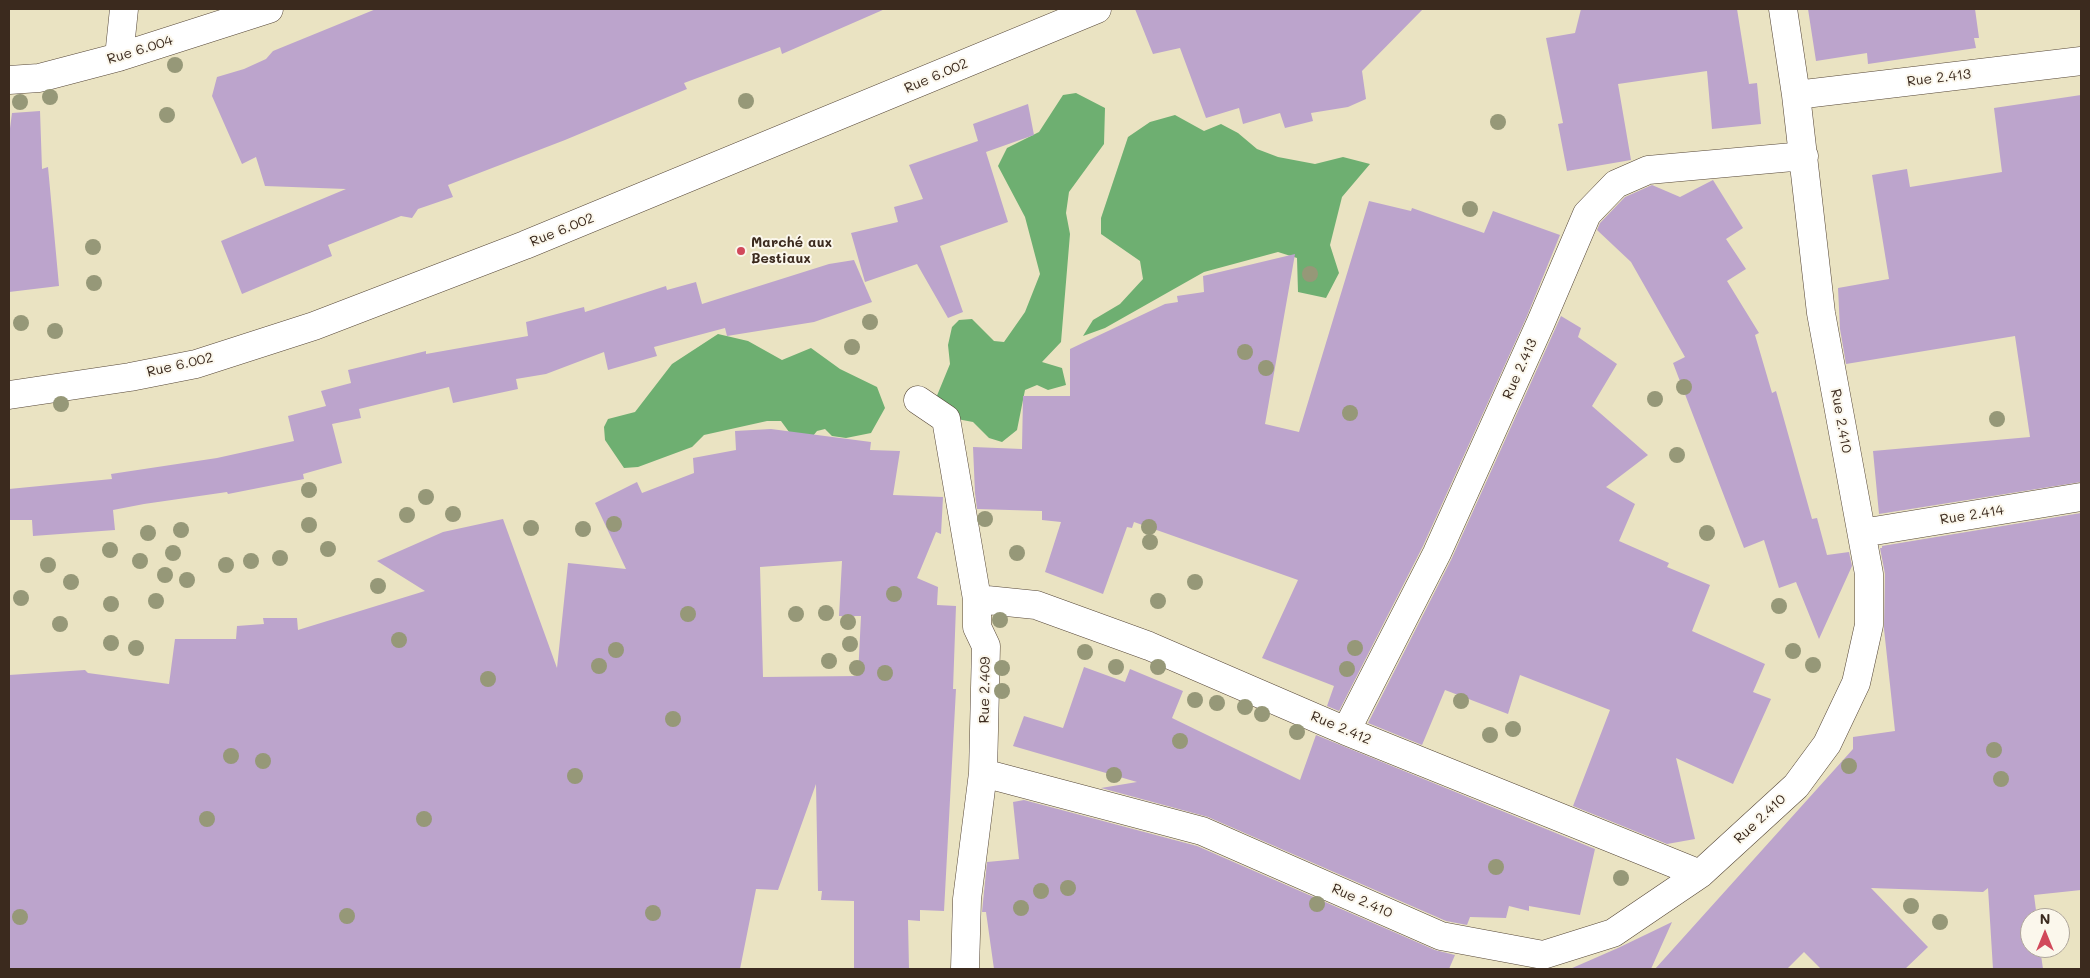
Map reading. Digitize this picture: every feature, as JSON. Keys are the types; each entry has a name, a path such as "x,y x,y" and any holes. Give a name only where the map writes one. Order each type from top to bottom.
{"street":[{"path":"119,57 124,9"},
{"name":"Rue 6.004","path":"9,80 39,78 119,57 268,9"},
{"name":"Rue 6.002","path":"9,395 130,377 196,364 314,326 525,245 1097,9"},
{"name":"Rue 2.410","path":"983,773 1202,831 1441,936 1542,955 1613,933 1700,874 1796,786 1826,744 1856,683 1869,625 1869,574 1821,313 1804,156 1783,9"},
{"name":"Rue 2.413","path":"1796,95 2081,61"},
{"name":"Rue 2.413","path":"1346,731 1437,553 1541,322 1587,214 1616,184 1648,170 1804,156"},
{"name":"Rue 2.409","path":"918,400 946,419 977,599 977,628 986,646 983,773 967,899 965,969"},
{"name":"Rue 2.414","path":"1862,533 2081,497"},
{"name":"Rue 2.412","path":"977,599 1036,605 1149,646 1346,731 1700,874"}],"green space":[{"path":"1076,93 1105,108 1104,144 1069,192 1066,213 1070,234 1061,342 1042,362 1062,368 1066,385 1048,390 1037,385 1025,390 1017,430 1002,442 989,438 973,422 957,419 936,398 950,364 948,345 952,327 959,320 972,319 994,341 1004,342 1025,312 1040,274 1025,217 998,166 1007,148 1039,132 1063,95"},
{"path":"1175,115 1204,131 1221,124 1238,133 1257,149 1278,157 1315,164 1343,157 1370,164 1342,197 1330,245 1339,273 1326,298 1298,292 1297,258 1278,252 1204,272 1105,328 1083,336 1093,320 1120,304 1143,279 1140,261 1101,234 1101,218 1128,137 1150,122"},
{"path":"718,334 748,341 782,360 811,348 840,369 877,387 885,408 871,433 846,438 832,436 825,429 817,431 808,442 792,436 781,421 767,421 704,435 692,447 638,467 624,468 605,440 604,427 608,419 635,412 672,364"}],"building":[{"path":"376,9 885,9 782,54 780,47 684,83 687,89 565,140 448,185 453,197 418,209 412,218 401,216 328,245 332,256 242,294 221,241 346,189 265,186 256,157 242,164 212,96 217,77 244,69 266,59 273,51"},
{"path":"1135,9 1423,9 1362,71 1366,99 1348,107 1311,113 1313,121 1285,128 1280,113 1243,124 1239,108 1206,118 1180,48 1153,54"},
{"path":"1581,9 1737,9 1749,84 1757,83 1761,124 1712,129 1707,71 1618,84 1631,160 1567,171 1558,124 1563,123 1546,38 1575,33"},
{"path":"1808,9 1975,9 1979,38 1974,38 1976,48 1868,64 1867,53 1816,61"},
{"path":"2081,95 2081,482 1879,514 1873,451 2030,437 2015,336 1846,364 1840,329 1838,288 1889,279 1872,175 1907,169 1910,187 2002,172 1994,108"},
{"path":"1028,104 1034,135 986,152 1008,222 940,246 963,312 948,318 917,264 865,282 851,233 898,222 894,207 923,199 909,165 978,141 973,124"},
{"path":"40,111 42,169 48,167 59,286 9,292 9,136 12,113"},
{"path":"1713,180 1743,228 1726,239 1746,269 1727,281 1759,333 1755,335 1772,393 1776,391 1812,519 1817,518 1827,555 1849,552 1852,566 1819,639 1796,582 1779,588 1764,540 1744,548 1673,363 1685,357 1631,262 1597,230 1600,223 1625,197 1652,185 1680,197"},
{"path":"1369,201 1411,211 1412,208 1484,233 1493,211 1560,235 1527,316 1423,546 1339,711 1327,706 1334,686 1262,658 1298,580 1134,522 1132,528 1127,527 1103,594 1045,572 1061,522 1042,520 1042,511 977,509 973,447 1022,449 1023,396 1070,396 1070,349 1165,304 1178,302 1177,296 1204,292 1203,276 1295,254 1265,424 1299,432"},
{"path":"854,260 872,302 814,322 727,336 725,328 654,347 657,356 608,370 604,352 546,374 516,379 518,389 453,403 449,387 359,409 361,418 332,424 342,463 303,474 304,479 228,494 227,492 113,510 115,530 33,536 32,520 9,520 9,489 112,479 111,474 217,458 294,441 288,416 326,406 321,391 351,383 348,370 426,351 426,354 528,336 526,322 584,307 585,312 666,286 667,290 696,282 702,304 829,264"},
{"path":"1561,316 1581,328 1578,337 1617,364 1592,406 1648,455 1606,487 1635,504 1619,541 1669,563 1667,567 1710,585 1692,631 1765,664 1753,692 1771,699 1733,784 1676,758 1695,839 1667,844 1573,806 1610,710 1520,675 1508,714 1445,690 1422,745 1368,723 1451,560"},
{"path":"771,429 871,442 870,450 900,451 893,495 943,497 941,534 936,532 917,578 938,587 937,605 956,606 953,689 956,689 944,911 920,910 920,921 908,920 909,969 854,969 854,901 821,900 822,891 818,891 816,784 778,890 756,889 740,969 9,969 9,675 85,670 88,673 169,684 175,639 236,639 237,626 264,624 263,618 297,618 298,630 425,591 377,561 443,532 503,519 557,668 568,563 626,569 595,503 637,482 642,493 694,473 693,458 736,450 735,431","holes":["842,561 839,616 861,616 858,676 763,677 760,567"]},
{"path":"2081,513 2081,890 2034,895 2036,908 2020,908 2020,958 2041,958 2043,969 1993,969 1988,888 1983,892 1871,888 1928,947 1905,969 1821,969 1804,952 1787,969 1655,969 1853,749 1853,737 1895,731 1884,629 1885,574 1880,548 1882,546"},
{"path":"1084,667 1125,682 1130,669 1183,691 1172,718 1300,780 1316,735 1595,849 1580,915 1529,906 1529,911 1509,906 1506,918 1470,917 1467,925 1446,921 1208,817 1101,788 1137,782 1013,746 1024,716 1063,728"},
{"path":"1024,800 1197,846 1435,950 1455,955 1449,969 994,969 986,912 982,912 987,862 1019,859 1013,802"},
{"path":"1672,922 1651,969 1570,969 1618,948"}],"place":[{"name":"Marché aux Bestiaux","path":"741,251"}]}
